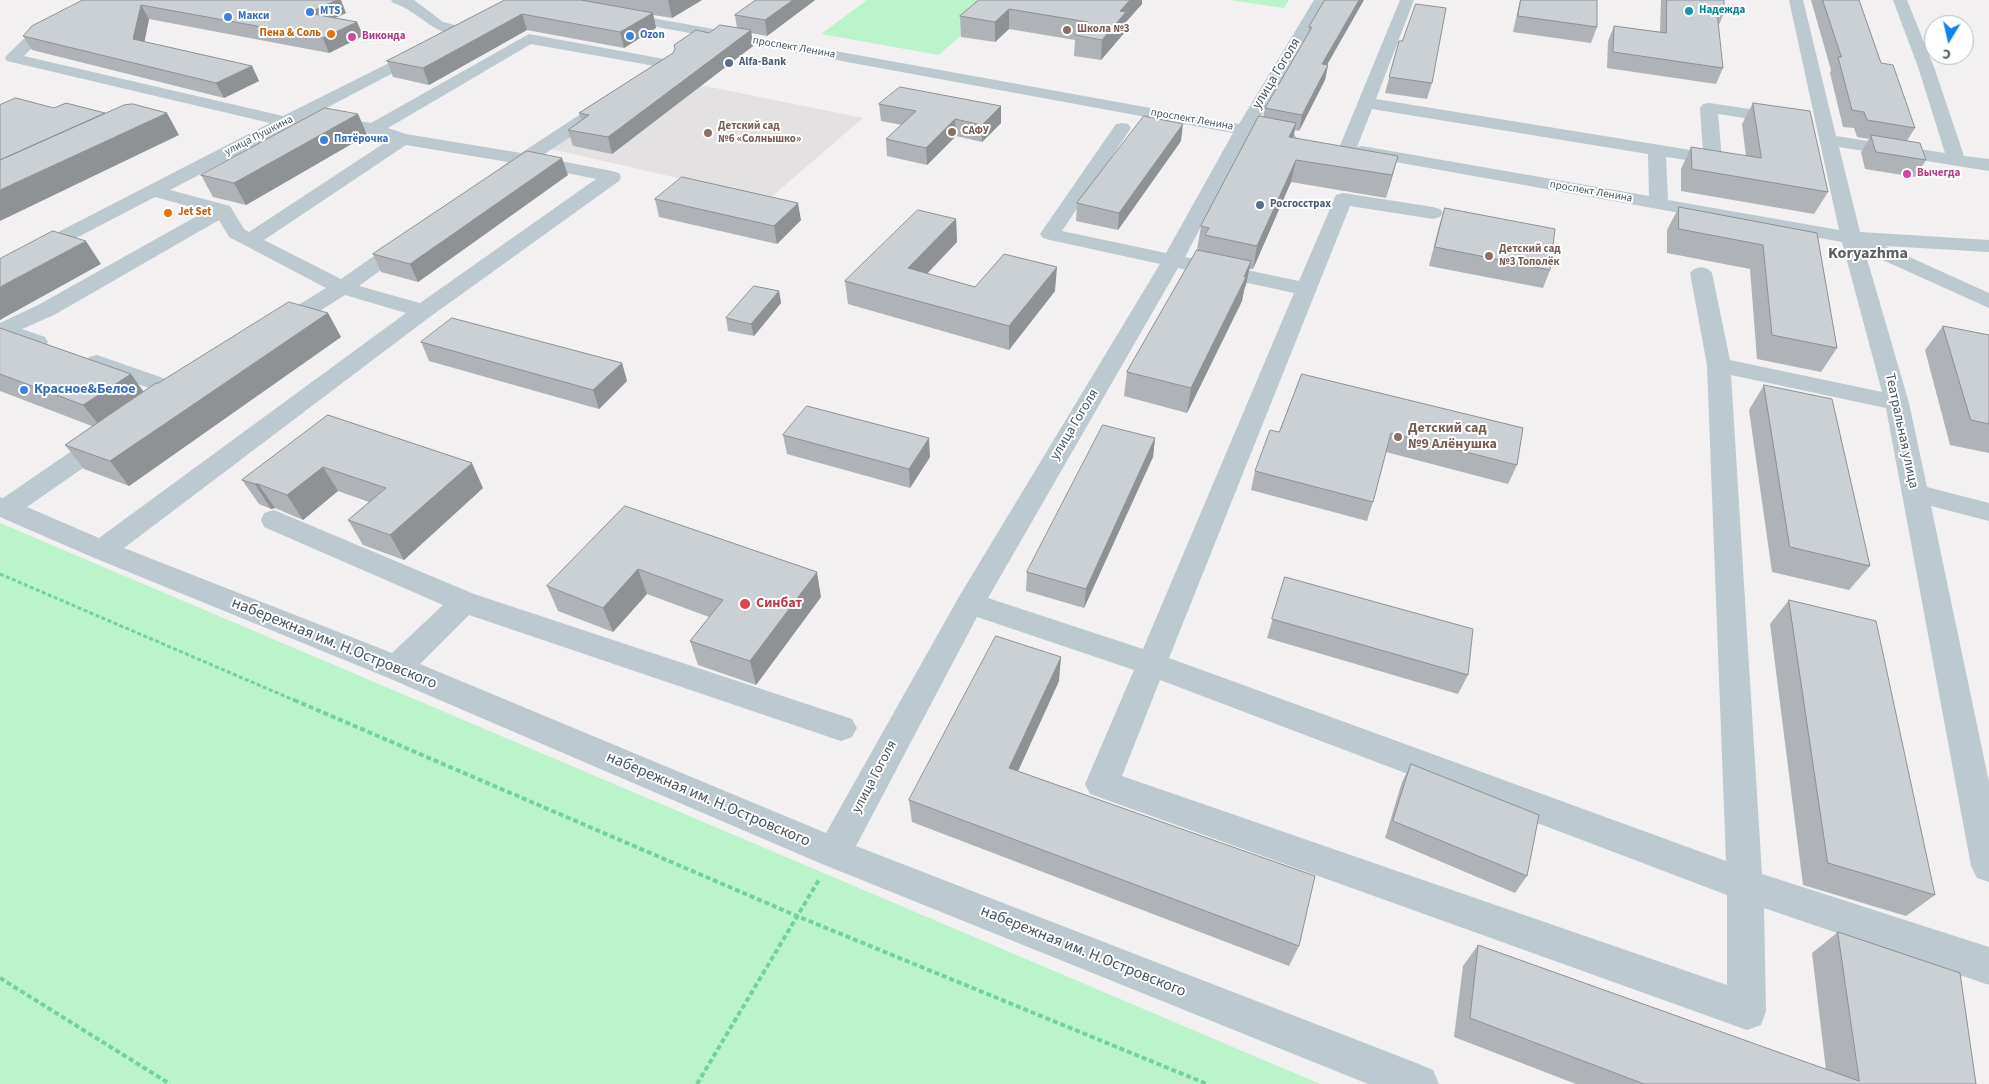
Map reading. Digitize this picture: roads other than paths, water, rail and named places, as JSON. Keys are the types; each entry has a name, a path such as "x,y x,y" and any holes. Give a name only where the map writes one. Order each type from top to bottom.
{"street":[{"path":"94,0 42,29 13,58 292,119 374,129 403,140 522,159 612,177 534,230 423,311 102,550"},
{"path":"398,0 406,2 438,25 461,31"},
{"name":"улица Гоголя","path":"834,854 970,603 1172,261 1244,130 1321,0"},
{"path":"1348,148 1407,0"},
{"path":"1900,0 1926,67 1956,160"},
{"name":"Театральная улица","path":"1792,1 1827,132 1851,238 1897,402 1989,866"},
{"name":"проспект Ленина","path":"601,13 1301,140"},
{"name":"улица Пушкина","path":"0,270 477,22"},
{"path":"374,129 552,26"},
{"path":"529,39 669,64 636,85"},
{"path":"157,109 183,96"},
{"path":"491,182 522,159 612,101"},
{"path":"1366,103 1712,159 1710,108 1801,121 1827,132 1956,160 1989,165"},
{"path":"1122,128 1050,234 1306,289"},
{"path":"250,240 403,140"},
{"name":"проспект Ленина","path":"1329,145 1851,238"},
{"path":"1657,150 1660,204"},
{"path":"153,191 223,210 236,233 342,288 423,311"},
{"path":"1432,213 1343,199 1102,784 1747,1011 1745,885 1719,365 1701,273"},
{"path":"1,330 46,310 223,210"},
{"path":"260,339 342,288 420,232"},
{"path":"1851,238 1989,246"},
{"path":"1851,238 1989,301"},
{"path":"1,330 178,391"},
{"path":"1719,365 1897,402"},
{"path":"2,507 120,430"},
{"path":"1915,493 1989,512"},
{"name":"набережная им. Н.Островского","path":"2,507 102,550 397,668 834,854 1419,1084"},
{"path":"274,520 464,602 841,728"},
{"path":"397,668 464,602"},
{"path":"970,603 1152,664 1745,885 1989,966"}],"place":[{"name":"Надежда","path":"1689,11"},
{"name":"MTS","path":"310,12"},
{"name":"Макси","path":"228,17"},
{"name":"Школа №3","path":"1067,30"},
{"name":"Пена & Соль","path":"331,34"},
{"name":"Ozon","path":"630,36"},
{"name":"Виконда","path":"352,37"},
{"name":"Alfa-Bank","path":"729,63"},
{"name":"САФУ","path":"952,132"},
{"name":"Детский сад №6 «Солнышко»","path":"708,133"},
{"name":"Пятёрочка","path":"324,140"},
{"name":"Вычегда","path":"1907,174"},
{"name":"Росгосстрах","path":"1260,205"},
{"name":"Jet Set","path":"168,213"},
{"name":"Детский сад №3 Тополёк","path":"1489,256"},
{"name":"Красное&Белое","path":"24,390"},
{"name":"Детский сад №9 Алёнушка","path":"1398,437"},
{"name":"Синбат","path":"745,604"}],"district":[{"name":"Koryazhma","path":"1868,254"}]}
